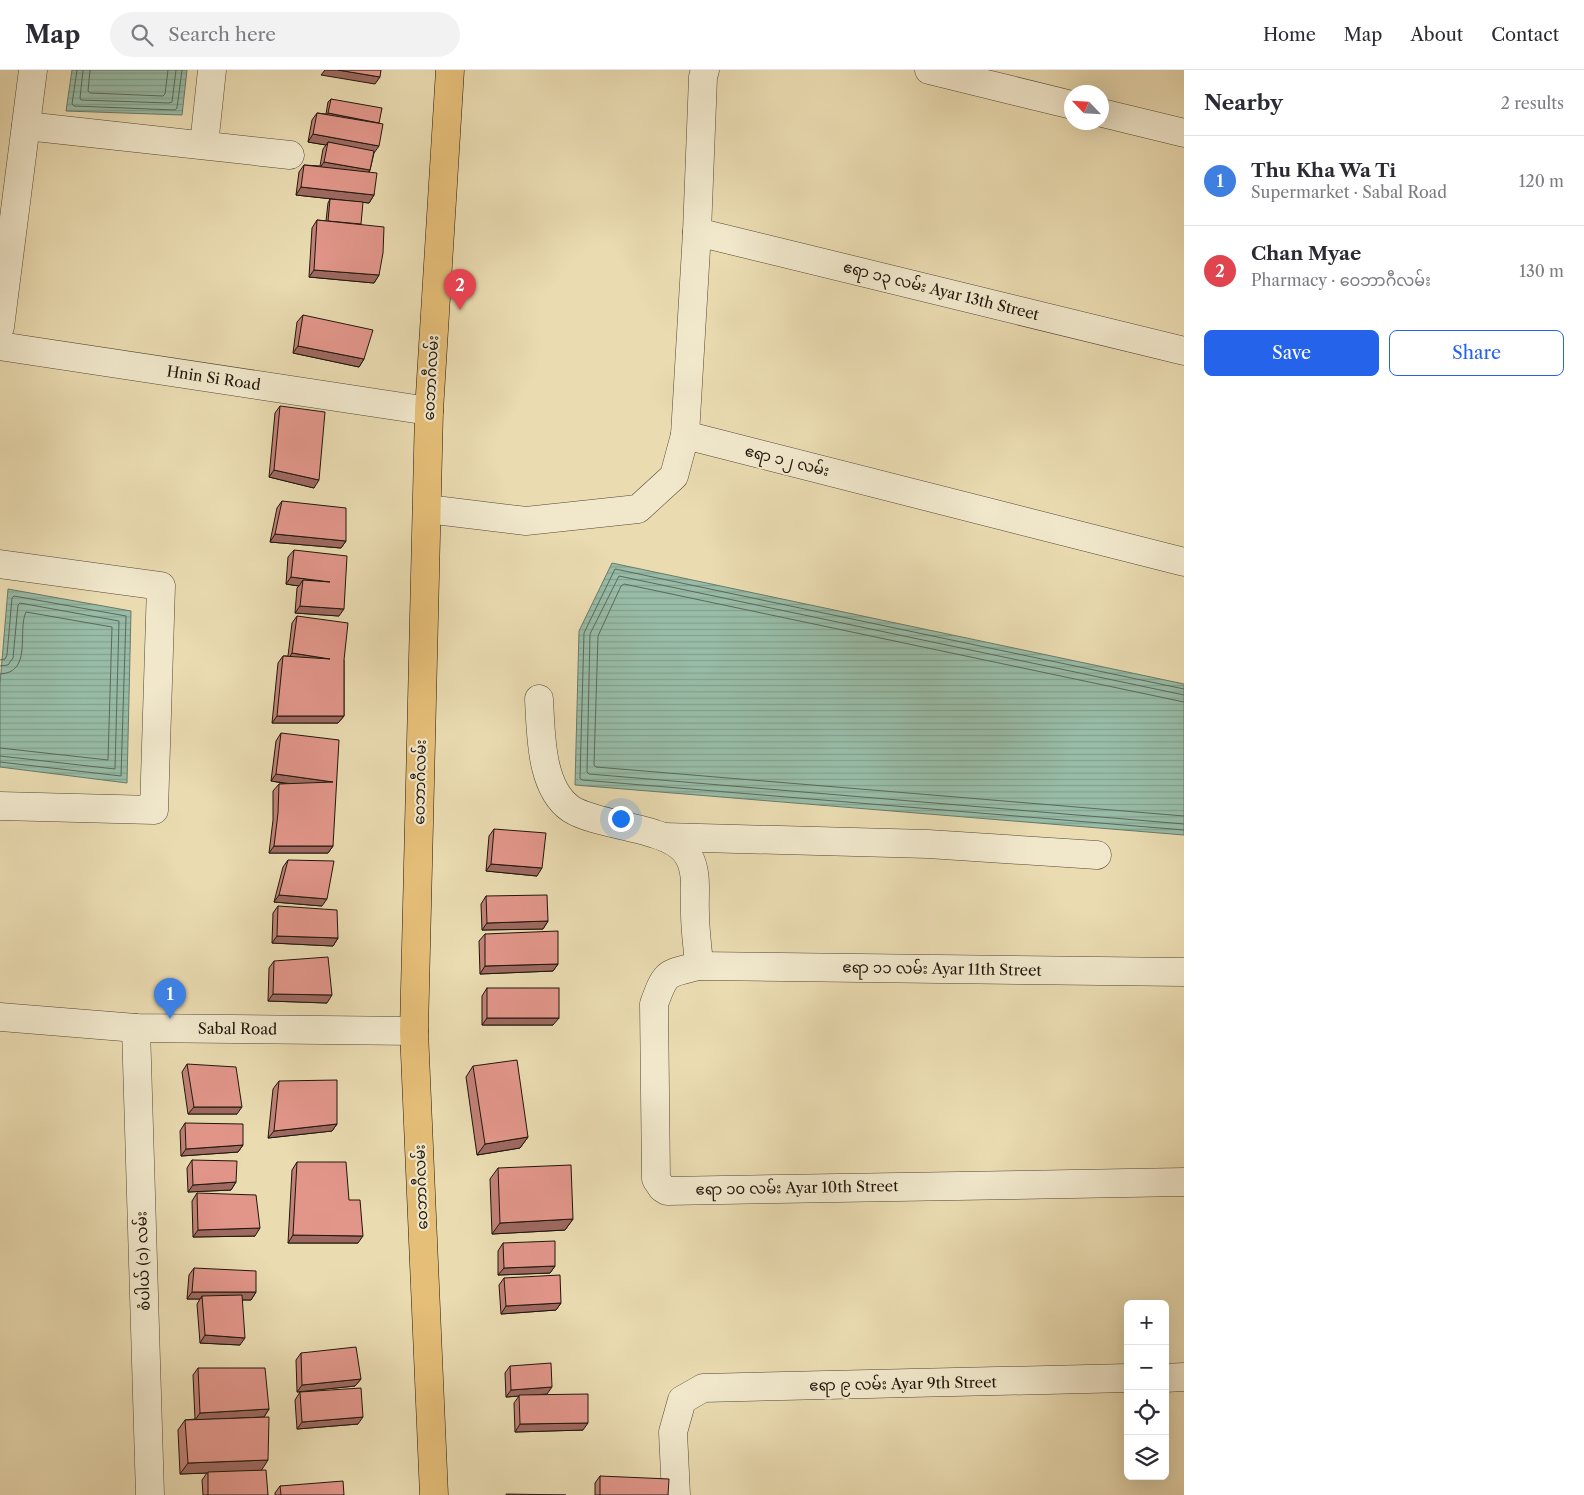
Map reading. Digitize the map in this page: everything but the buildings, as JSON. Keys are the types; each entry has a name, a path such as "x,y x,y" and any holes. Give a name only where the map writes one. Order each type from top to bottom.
{"main road":[{"name":"ဝေဘာဂီလမ်း","path":"434,1495 414,1031 429,411 450,70"}],"street":[{"path":"0,326 33,70"},
{"path":"204,144 212,70"},
{"path":"427,508 526,521 638,509 674,476 685,435 697,232 703,77 705,70"},
{"path":"930,70 1064,103"},
{"path":"1109,115 1184,133"},
{"path":"26,126 204,144 290,155"},
{"name":"ဧရာ ၁၃ လမ်း Ayar 13th Street","path":"697,232 1184,351"},
{"name":"Hnin Si Road","path":"0,346 429,411"},
{"name":"ဧရာ ၁၂ လမ်း","path":"685,435 1184,562"},
{"path":"0,564 161,586 154,810 0,806"},
{"path":"539,699 542,753 553,787 561,800 572,809 587,816 664,837 928,844 1097,855"},
{"path":"664,837 682,847 689,857 695,874 695,914 699,966"},
{"name":"ဧရာ ၁၁ လမ်း Ayar 11th Street","path":"699,966 1184,972"},
{"name":"ဧရာ ၁၀ လမ်း Ayar 10th Street","path":"699,966 672,972 667,976 661,985 654,1004 655,1172 658,1184 667,1191 1184,1182"},
{"name":"Sabal Road","path":"0,1017 136,1028 414,1031"},
{"name":"စံပါယ် (၁) လမ်း","path":"136,1028 150,1495"},
{"path":"1169,1378 1184,1377"},
{"name":"ဧရာ ၉ လမ်း Ayar 9th Street","path":"676,1495 673,1432 682,1400 703,1388 1124,1378"}],"water":[{"path":"72,70 187,70 182,115 66,111"},
{"path":"612,563 1184,684 1184,835 575,785 579,631"},
{"path":"8,589 131,611 127,783 0,767 0,684"}],"place":[{"name":"Chan Myae","path":"460,310"},
{"name":"Thu Kha Wa Ti","path":"170,1019"}]}
